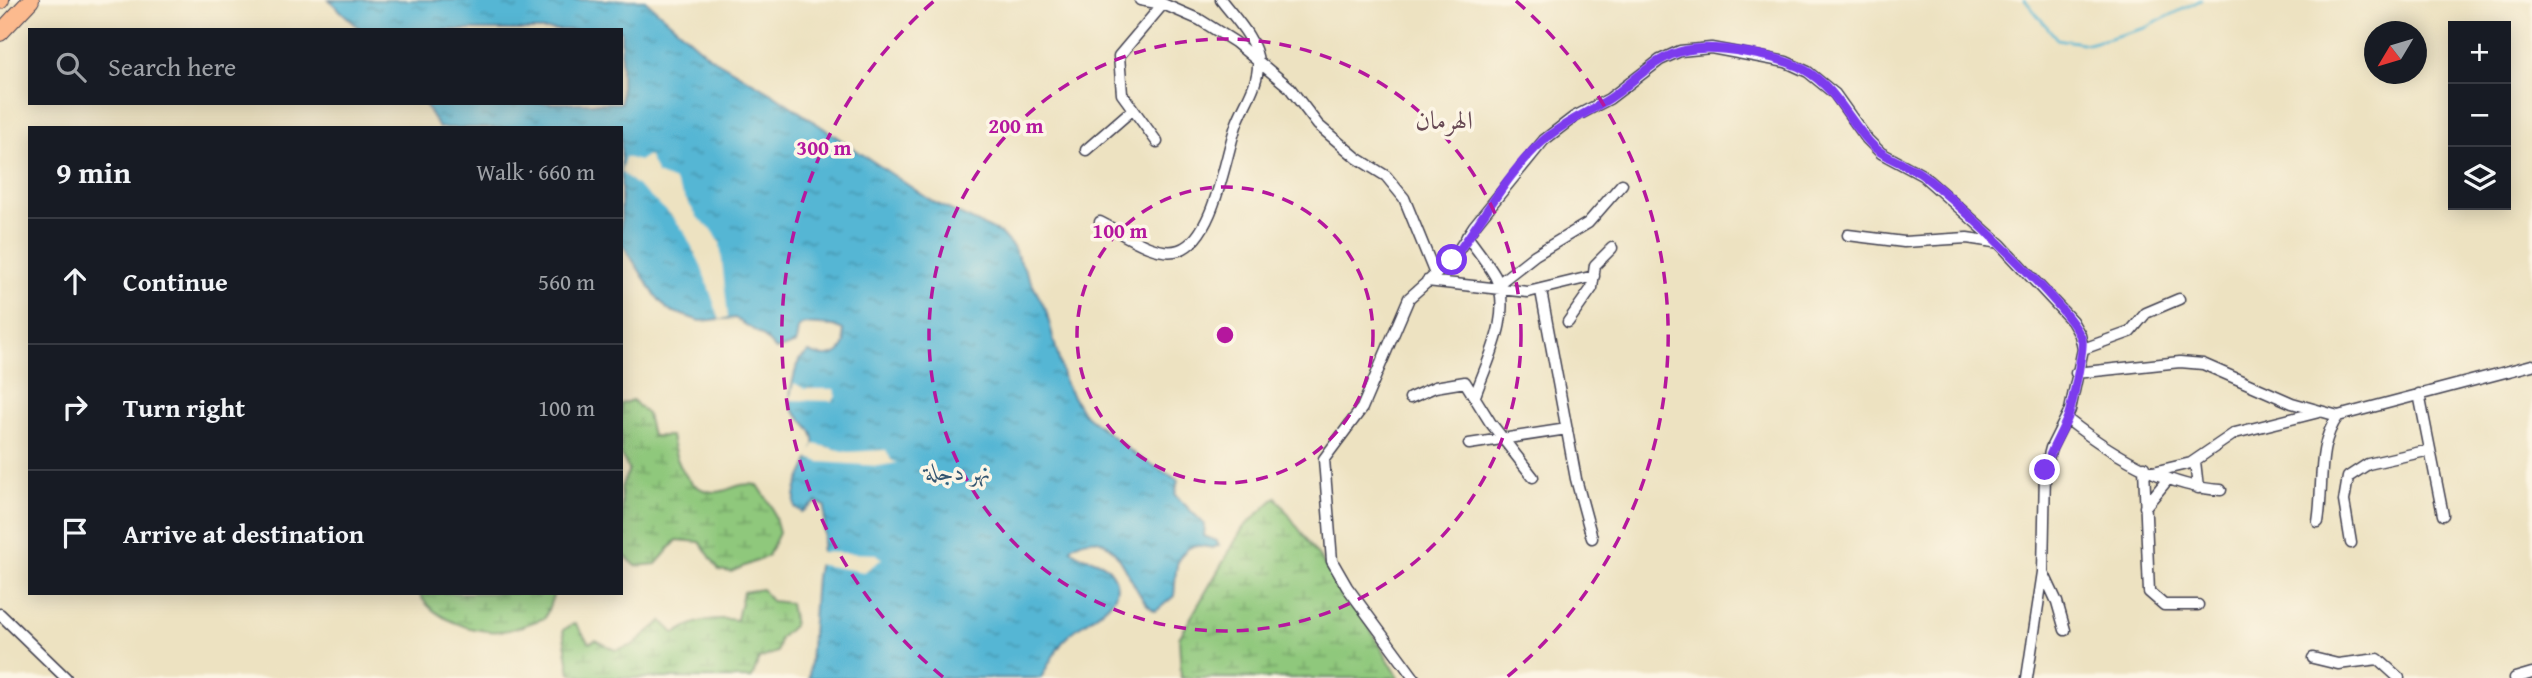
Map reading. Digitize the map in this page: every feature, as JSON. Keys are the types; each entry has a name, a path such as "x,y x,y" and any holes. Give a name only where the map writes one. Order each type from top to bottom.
{"highway":[{"path":"0,33 31,0"}],"street":[{"path":"1140,0 1163,4 1218,30 1289,86 1318,125 1357,158 1386,176 1404,198 1431,277"},
{"path":"1100,222 1156,250 1180,250 1190,244 1213,203 1236,127 1257,78 1258,63 1249,38 1220,0"},
{"path":"1157,142 1132,110 1120,87 1119,56 1163,4"},
{"path":"1414,678 1332,561 1323,466 1328,452 1362,408 1404,306 1431,277 1452,260 1467,236 1535,148 1553,132 1609,99 1660,60 1680,51 1700,48 1786,62 1808,72 1843,103 1874,146 1898,163 1922,175 2000,244 2072,321 2080,335 2083,349 2067,419 2051,448 2045,470 2043,572 2027,678"},
{"path":"1086,150 1132,110"},
{"path":"1499,287 1535,255 1588,223 1622,184"},
{"path":"1848,235 1904,242 1974,238 2000,244"},
{"path":"1467,236 1499,287 1498,328 1475,396"},
{"path":"1568,322 1592,288 1595,265 1612,248"},
{"path":"1431,277 1541,291 1594,276"},
{"path":"1541,291 1566,429 1592,538"},
{"path":"2083,349 2130,332 2146,313 2179,299"},
{"path":"2076,373 2180,362 2203,364 2320,412 2338,416 2396,403 2419,394 2532,365"},
{"path":"1410,398 1426,390 1462,381 1468,384 1503,439 1533,477"},
{"path":"2419,394 2444,514"},
{"path":"2148,470 2171,470 2195,461 2235,433 2320,412"},
{"path":"2318,522 2323,491 2323,448 2338,416"},
{"path":"2067,419 2148,470 2198,488 2221,490"},
{"path":"1469,444 1566,429"},
{"path":"2351,543 2344,501 2348,477 2368,464 2430,450"},
{"path":"2195,461 2198,488"},
{"path":"2148,470 2145,507 2149,592 2164,605 2198,605"},
{"path":"2145,507 2168,479"},
{"path":"2043,572 2057,602 2065,630"},
{"path":"0,614 66,678"},
{"path":"2313,658 2338,664 2378,659 2399,678"},
{"path":"2515,678 2532,673"}],"green space":[{"path":"632,400 647,414 652,436 671,436 679,464 696,486 715,492 744,484 758,485 772,507 779,533 768,556 731,572 719,570 700,542 677,540 656,564 636,566 624,555 623,483 629,470 623,459 623,403"},
{"path":"1276,497 1369,627 1399,678 1181,678 1179,638 1243,528"},
{"path":"762,589 771,601 790,603 794,625 780,638 777,652 759,659 752,678 587,678 570,673 563,630 575,623 589,643 596,640 615,650 631,646 662,621 675,634 690,625 705,621 737,620 743,592"},
{"path":"420,595 553,595 545,618 502,631 479,630 455,623 425,602"}],"water":[{"name":"نهر دجلة","path":"329,0 645,0 710,57 773,94 933,202 1000,233 1013,247 1046,310 1065,383 1083,413 1137,456 1178,480 1175,495 1205,525 1204,536 1217,541 1219,545 1213,548 1195,545 1182,554 1177,566 1174,596 1156,611 1146,604 1113,550 1102,542 1089,540 1073,546 1071,549 1075,553 1100,562 1109,569 1116,580 1117,590 1113,600 1105,608 1064,641 1041,678 809,678 816,577 824,536 825,506 817,502 802,512 795,507 796,491 812,453 814,439 810,429 792,408 791,391 799,360 809,352 830,356 839,352 845,343 843,330 834,326 803,324 798,328 796,343 776,350 763,336 735,318 700,321 668,310 655,295 623,245 623,126 438,126 425,105 623,105 623,28 359,28"}],"pier":[{"path":"648,155 657,174 674,181 698,218 713,231 720,243 728,317 720,320 700,263 684,231 670,214 623,174 625,157 639,161"},
{"path":"794,383 805,389 834,389 836,396 832,401 790,400"},
{"path":"814,444 848,452 886,450 891,460 897,463 879,466 820,462 808,458"},
{"path":"819,552 877,554 882,559 864,572 815,564"}],"waterway":[{"path":"2025,0 2057,39 2088,44 2145,28 2201,0"}],"district":[{"name":"الهرمان","path":"1444,120"}],"route":[{"path":"1452,260 1474,226 1535,148 1574,117 1602,104 1660,60 1680,51 1711,48 1786,62 1808,72 1827,86 1843,103 1861,132 1881,153 1922,175 2000,244 2077,328 2083,349 2074,381 2070,410 2051,448 2045,470"}]}
